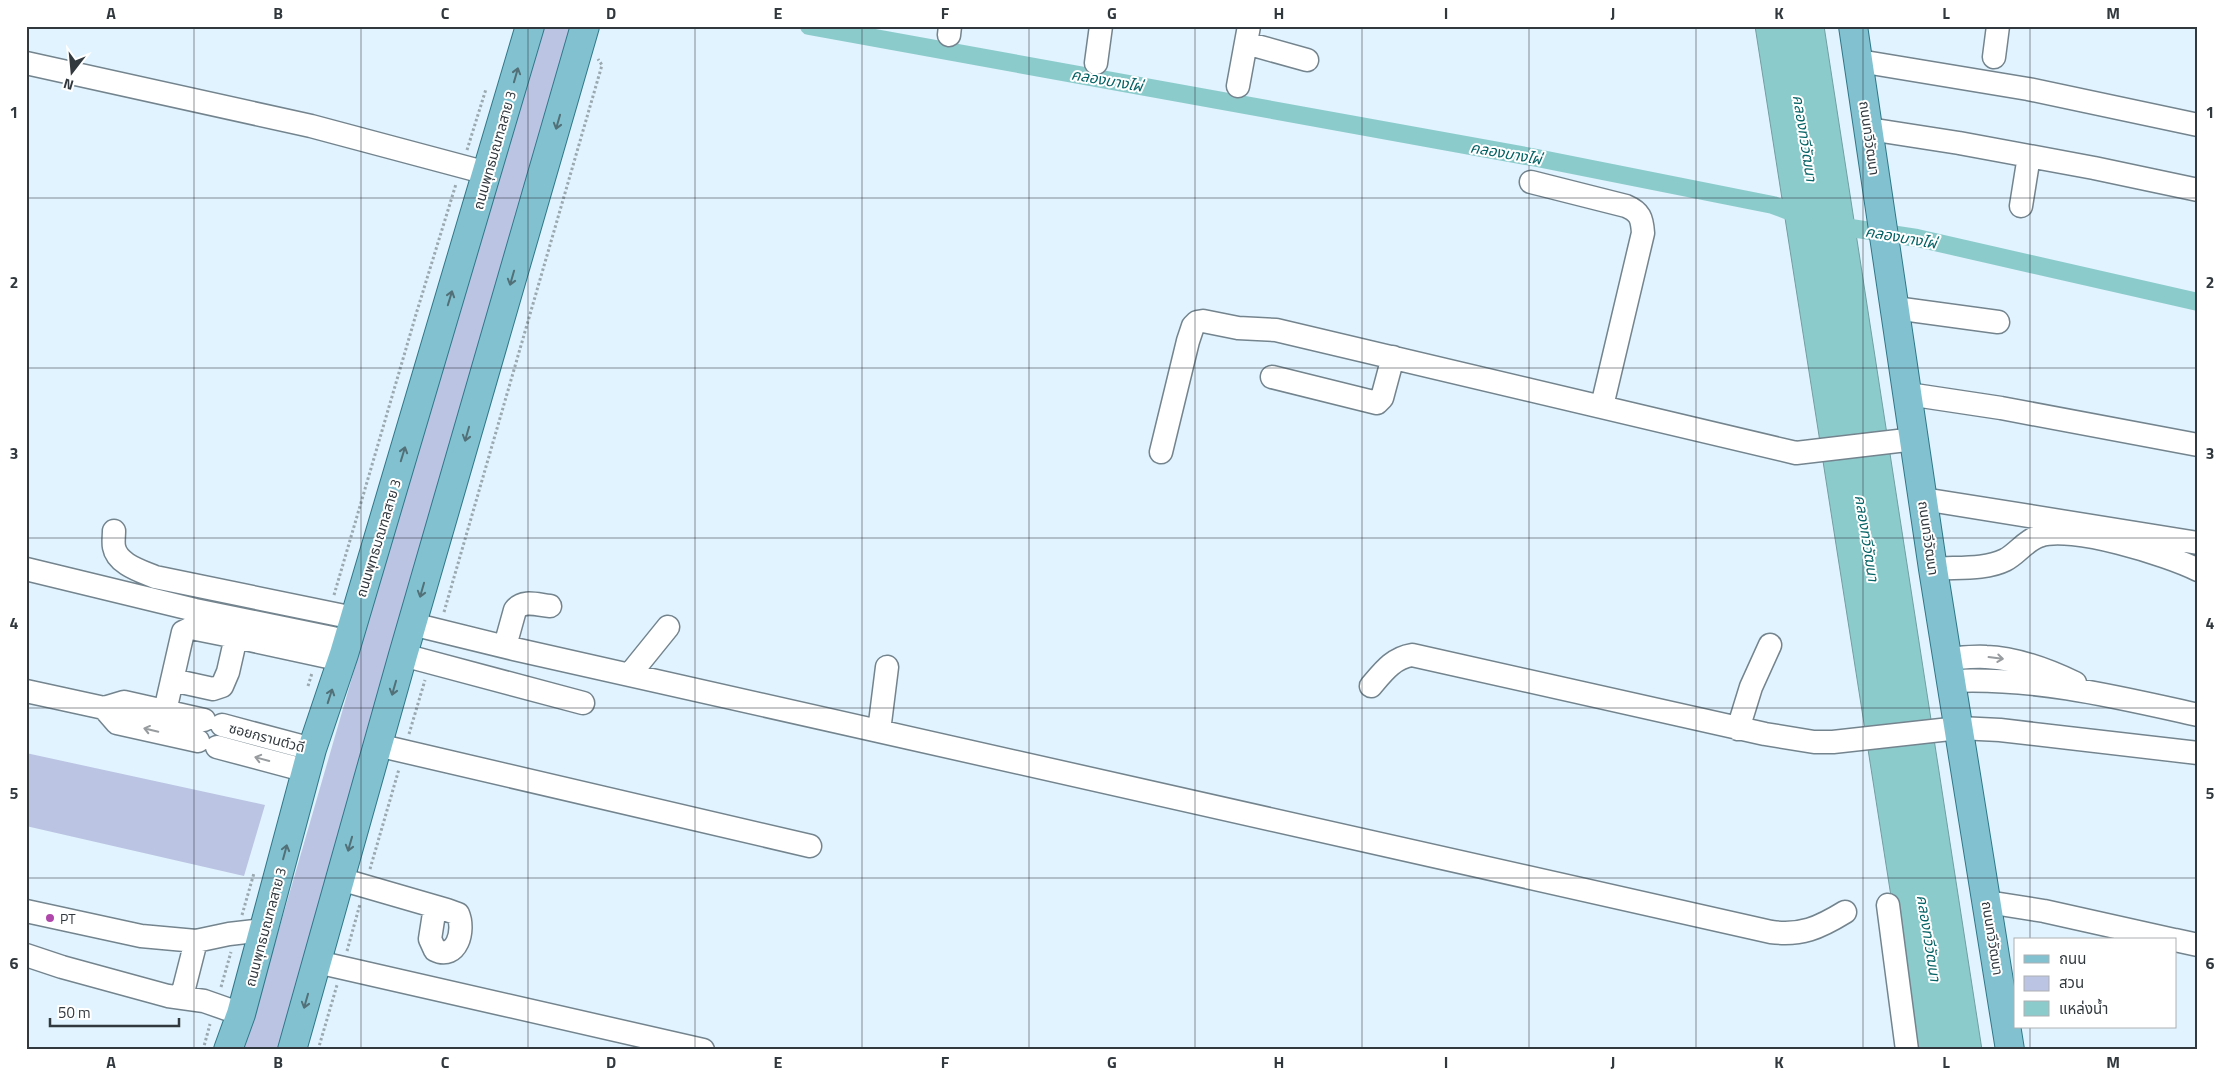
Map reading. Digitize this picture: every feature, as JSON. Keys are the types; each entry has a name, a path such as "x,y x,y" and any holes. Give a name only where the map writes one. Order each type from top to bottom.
{"main road":[{"path":"300,1049 329,964 353,882 377,746 403,655 586,57 584,26"},
{"name":"ถนนทวีวัฒนา","path":"1853,26 1949,670 1987,902 2008,991 2010,1050"},
{"name":"ถนนพุทธมณฑลสาย 3","path":"228,1050 241,1014 310,760 338,637 474,170 527,34"}],"street":[{"path":"1096,64 1101,26"},
{"path":"1994,57 1998,26"},
{"path":"1238,86 1248,35 1307,60"},
{"path":"1859,61 2028,89 2198,125"},
{"path":"26,63 311,126 474,170"},
{"path":"1869,129 2029,156 2198,190"},
{"path":"2021,206 2029,156"},
{"path":"1531,182 1626,206 1636,210 1641,216 1643,233 1602,406"},
{"path":"1895,308 1998,322"},
{"path":"1160,452 1193,326 1197,322 1204,321 1238,328 1276,330 1796,453 1914,439"},
{"path":"1272,377 1377,403 1382,398 1393,357"},
{"path":"1908,394 2001,408 2198,445"},
{"path":"1923,498 2198,543"},
{"path":"114,531 114,549 124,561 135,569 338,637"},
{"path":"1933,569 1995,565 2008,559 2023,545 2040,536 2060,533 2078,534 2161,554 2198,570"},
{"path":"26,569 195,610 338,637"},
{"path":"504,683 515,610 519,606 526,604 550,606"},
{"path":"412,624 1771,932 1790,934 1808,931 1828,923 1845,912"},
{"path":"630,674 668,627"},
{"path":"164,711 185,629 191,628 236,637 338,637"},
{"path":"172,680 213,689 222,686 228,672 236,637"},
{"path":"1738,729 1751,686 1770,645"},
{"path":"403,655 583,703"},
{"path":"1371,686 1393,662 1402,657 1412,655 1738,729 1814,742 1833,742 1959,728 2000,730 2198,752"},
{"path":"1949,670 1986,657 2009,660 2056,674 2096,693 2198,715"},
{"path":"879,731 887,667"},
{"name":"ซอยกรานต์วดี","path":"26,691 104,708 124,702 164,711 210,733"},
{"name":"ซอยกรานต์วดี","path":"104,708 117,723 210,733 310,760"},
{"path":"377,746 810,846"},
{"path":"353,882 435,907"},
{"path":"1987,902 2044,911 2166,938"},
{"path":"1888,905 1907,1050"},
{"path":"26,911 141,936 196,941 264,930"},
{"path":"2176,940 2198,945"},
{"path":"182,996 196,941"},
{"path":"26,955 62,967 168,996 182,996 216,1005 241,1014"},
{"path":"329,964 703,1050"}],"path":[{"path":"439,630 602,65 586,57"},
{"path":"307,690 338,637 417,311 474,170 488,84"},
{"path":"300,1049 329,964 353,882 404,752 430,662"},
{"path":"203,1050 256,867"}],"green space":[{"path":"541,26 576,26 282,1050 244,1050"},
{"path":"26,753 265,805 244,876 26,826"}],"water":[{"name":"คลองทวีวัฒนา","path":"1755,26 1824,26 1982,1050 1915,1050"}],"waterway":[{"name":"คลองบางไผ่","path":"809,26 1537,158 1773,205 1804,217"},
{"name":"คลองบางไผ่","path":"1831,225 1917,238 2198,302"}],"place":[{"name":"PT","path":"50,918"}]}
